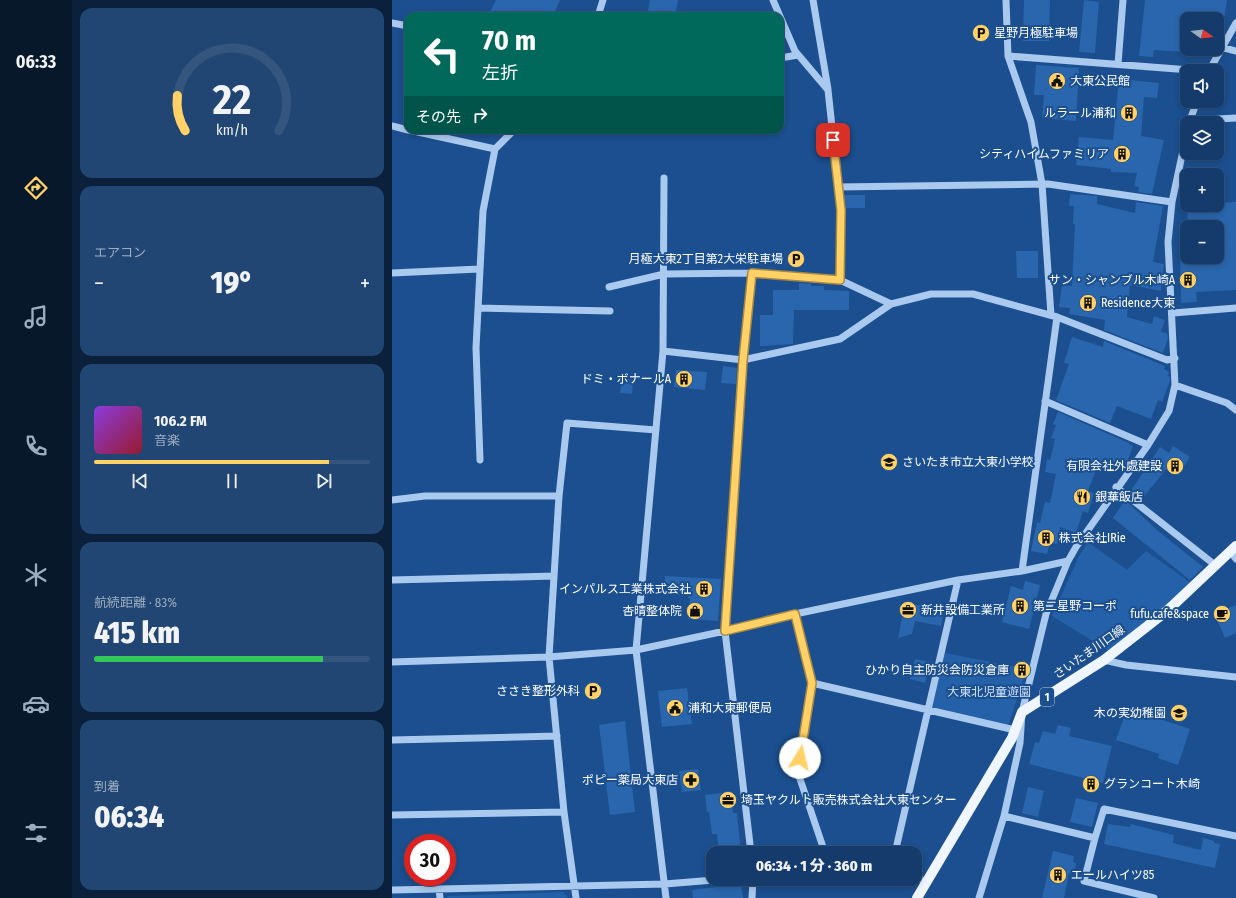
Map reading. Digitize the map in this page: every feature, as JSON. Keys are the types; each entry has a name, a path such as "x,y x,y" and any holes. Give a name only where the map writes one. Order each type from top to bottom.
{"main road":[{"name":"さいたま川口線","path":"1022,712 1104,660 1168,610 1215,565 1234,552"},
{"path":"917,898 1012,738 1022,712"}],"street":[{"path":"599,12 603,0"},
{"path":"774,0 779,12"},
{"path":"813,0 828,90 841,210 840,280"},
{"path":"1006,0 1008,56 1031,122 1042,184 1054,316 1045,401 1022,571"},
{"path":"1118,64 1123,0"},
{"path":"392,22 404,25"},
{"path":"784,23 798,55 828,90"},
{"path":"1224,42 1236,23"},
{"path":"1224,48 1236,50"},
{"path":"784,57 798,55"},
{"path":"1008,56 1180,69"},
{"path":"1224,119 1236,118"},
{"path":"392,126 404,129"},
{"path":"426,134 495,149"},
{"path":"480,460 476,348 483,211 495,149 510,134"},
{"path":"979,898 1004,816 1020,743 1022,712 1046,614 1068,561 1116,488 1148,445 1169,411 1175,384 1175,358 1168,242 1172,202 1180,158"},
{"path":"664,178 663,351 636,650 666,898"},
{"path":"838,187 1042,184 1140,196 1172,202"},
{"path":"392,273 479,269"},
{"path":"750,846 725,631 743,360 752,273"},
{"path":"609,287 664,274 752,273 840,280 891,304"},
{"path":"663,351 743,360 840,339 891,304 930,294 973,294 1054,316 1167,360 1175,358"},
{"path":"478,308 610,311"},
{"path":"1173,313 1236,308"},
{"path":"1175,384 1227,403 1236,410"},
{"path":"1045,401 1148,445"},
{"path":"576,898 564,812 549,658 559,496 567,423 656,430"},
{"path":"1116,488 1215,565"},
{"path":"392,500 425,496 559,496"},
{"path":"392,662 549,658 636,650 795,614 958,580 1022,571 1068,561"},
{"path":"392,580 554,576"},
{"path":"897,846 958,580"},
{"path":"795,614 812,683 798,773 823,846"},
{"path":"1104,660 1126,665 1236,677"},
{"path":"812,683 1015,730"},
{"path":"392,740 557,736"},
{"path":"1154,898 1084,881 1094,838 1104,809 1236,836"},
{"path":"392,815 564,812"},
{"path":"1004,816 1094,838"},
{"path":"922,880 927,883"},
{"path":"392,890 664,884 706,881"},
{"path":"752,898 753,886"},
{"path":"439,889 440,898"}],"green space":[{"path":"1088,542 1127,570 1146,551 1190,582 1159,612 1109,651 1052,616 1079,556"},
{"name":"大東北児童遊園","path":"945,653 1027,669 1008,726 932,708"},
{"path":"563,892 568,898 446,898 448,896"}],"building":[{"path":"496,0 560,0 555,12 490,12"},
{"path":"650,0 678,0 676,12 648,12"},
{"path":"1024,0 1050,0 1049,41 1023,41"},
{"path":"1084,0 1099,2 1095,53 1079,52"},
{"path":"1145,0 1227,0 1224,19 1224,12 1180,12 1180,52 1154,50 1153,57 1139,56"},
{"name":"大東公民館","path":"1036,65 1079,68 1076,121 1042,118 1044,95 1034,95"},
{"path":"1119,79 1159,83 1157,98 1144,97 1141,136 1164,140 1152,194 1138,192 1139,187 1134,186 1137,173 1111,172 1111,169 1076,165 1079,137 1113,140"},
{"path":"1070,194 1097,196 1097,204 1135,213 1136,202 1163,206 1153,262 1164,264 1161,291 1130,285 1127,317 1152,324 1154,316 1165,320 1161,332 1167,333 1168,338 1163,353 1104,330 1105,320 1069,314 1070,308 1059,307 1062,285 1072,286 1075,224 1073,224 1074,206 1069,206"},
{"path":"844,195 865,195 865,208 846,208"},
{"path":"1236,202 1236,290 1196,292 1197,302 1181,303 1180,264 1224,264 1224,220 1188,220 1187,212 1224,212 1224,203"},
{"path":"1016,251 1038,251 1038,278 1017,278"},
{"path":"799,283 811,284 811,286 824,286 824,290 849,291 849,310 794,310 793,344 760,346 760,315 773,315 773,290 799,290"},
{"path":"1072,337 1103,347 1104,341 1165,366 1164,369 1169,372 1168,376 1170,377 1170,381 1162,402 1158,400 1151,419 1117,406 1110,423 1056,400 1069,364 1064,363"},
{"path":"723,366 737,368 736,384 721,383"},
{"path":"676,370 707,372 705,390 674,387"},
{"path":"622,379 633,380 632,394 620,393"},
{"path":"1058,412 1133,446 1125,468 1114,464 1113,467 1099,462 1088,491 1094,493 1088,513 1083,511 1076,533 1060,527 1057,544 1050,543 1047,554 1031,551 1037,522 1040,523 1045,502 1050,503 1056,474 1045,472 1047,459 1050,460 1055,439 1051,438 1056,425 1053,424"},
{"path":"1173,446 1190,457 1179,474 1168,467 1141,500 1130,492 1160,447 1169,453"},
{"path":"1125,500 1157,530 1203,567 1190,580 1113,518"},
{"path":"665,576 721,579 718,621 688,619 690,598 688,598 688,596 663,594"},
{"name":"第二星野コーポ","path":"1025,581 1040,585 1029,629 1002,622 1011,586 1023,590"},
{"path":"912,604 944,611 941,626 915,621 912,634 898,638 904,608 911,607"},
{"path":"1236,605 1236,633 1225,638 1218,622 1220,621 1217,613"},
{"path":"915,659 930,662 925,683 910,679"},
{"path":"687,688 692,724 662,727 658,691"},
{"path":"1127,708 1190,729 1178,765 1158,758 1159,754 1116,740"},
{"path":"625,721 635,812 610,815 599,725"},
{"path":"1058,725 1071,728 1069,736 1112,746 1103,783 1029,764 1035,742 1039,743 1043,731 1055,734"},
{"path":"698,769 701,790 682,792 679,771"},
{"path":"1028,787 1044,791 1038,817 1022,813"},
{"path":"730,792 733,813 737,813 740,846 718,846 717,834 712,834 705,795"},
{"path":"1076,798 1098,803 1092,827 1070,822"},
{"path":"1108,824 1130,827 1131,824 1174,835 1173,843 1201,850 1203,838 1214,841 1214,843 1220,844 1215,868 1104,844"},
{"name":"エールハイツ85","path":"1053,851 1074,856 1073,862 1076,863 1074,874 1069,873 1064,898 1042,898"},
{"path":"725,886 741,886 743,898 693,898 692,890"}],"place":[{"name":"星野月極駐車場","path":"981,33"},
{"name":"大東公民館","path":"1057,81"},
{"name":"ルラール浦和","path":"1129,113"},
{"name":"シティハイムファミリア","path":"1122,154"},
{"name":"月極大東2丁目第2大栄駐車場","path":"796,259"},
{"name":"サン・シャンブル木崎A","path":"1188,280"},
{"name":"Residence大東","path":"1088,303"},
{"name":"ドミ・ボナールA","path":"684,379"},
{"name":"さいたま市立大東小学校","path":"889,462"},
{"name":"有限会社外處建設","path":"1175,466"},
{"name":"銀華飯店","path":"1082,497"},
{"name":"株式会社IRie","path":"1046,538"},
{"name":"インパルス工業株式会社","path":"704,589"},
{"name":"第二星野コーポ","path":"1020,606"},
{"name":"新井設備工業所","path":"908,610"},
{"name":"杏晴整体院","path":"695,611"},
{"name":"fufu.cafe&space","path":"1222,614"},
{"name":"ひかり自主防災会防災倉庫","path":"1022,670"},
{"name":"ささき整形外科","path":"593,691"},
{"name":"浦和大東郵便局","path":"675,708"},
{"name":"木の実幼稚園","path":"1179,713"},
{"name":"ポピー薬局大東店","path":"691,780"},
{"name":"グランコート木崎","path":"1091,784"},
{"name":"埼玉ヤクルト販売株式会社大東センター","path":"728,800"},
{"name":"エールハイツ85","path":"1058,875"}],"route":[{"path":"800,758 812,683 795,614 725,631 743,360 752,273 840,280 841,210 833,140"}]}
